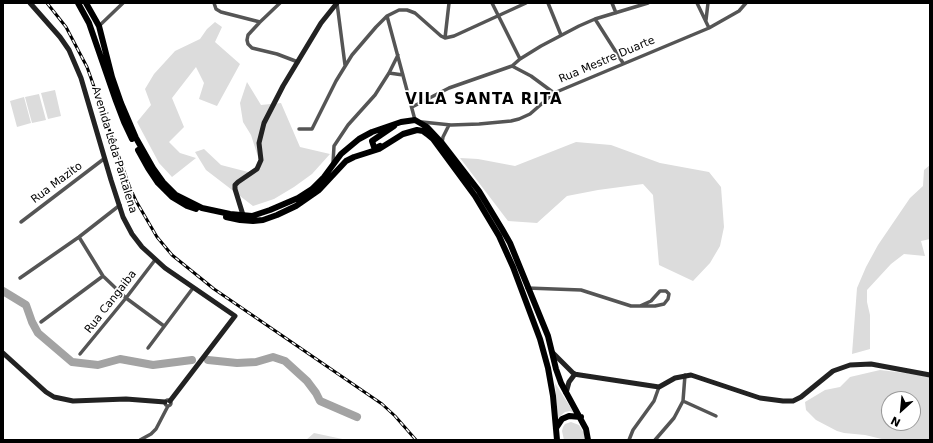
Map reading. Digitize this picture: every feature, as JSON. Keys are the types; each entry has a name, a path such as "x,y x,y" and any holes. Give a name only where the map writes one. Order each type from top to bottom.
{"main road":[{"path":"78,3 89,23 124,122 148,168 158,183 172,197 187,206 201,211 240,220 263,220 296,206 319,190 346,161 354,156 379,149 403,134 417,130 427,134 433,139 475,196 500,236 513,267 540,339 551,381 557,440"},
{"path":"86,3 99,26 112,77 128,121 153,168 163,182 176,195 202,208 230,214 252,216 298,198 312,189 324,177 333,163 345,150 359,139 372,132 397,124 417,121 427,127 442,143 479,191 493,212 510,243 527,288 548,336 556,369 566,393 586,429 588,440"},
{"path":"394,141 390,141 377,148 372,144 374,138 397,124"},
{"path":"555,429 562,419 569,416 580,417"}],"street":[{"name":"Avenida Lêda Pantalena","path":"30,3 51,25 69,50 81,78 120,205 132,234 155,260 235,316 168,403"},
{"path":"99,26 123,3"},
{"path":"214,3 216,9 221,12 260,22"},
{"path":"280,3 248,35 248,44 252,48 277,54 298,62"},
{"path":"243,215 235,185 252,174 260,164 259,143 264,124 283,86 321,23 337,3"},
{"path":"337,3 345,66"},
{"path":"445,38 449,3"},
{"path":"492,3 520,59"},
{"path":"299,129 312,129 352,55 371,32 387,16 399,10 407,10 414,13 445,38 454,36 526,3"},
{"path":"548,3 562,35"},
{"path":"612,3 616,13"},
{"path":"412,107 449,88 512,66 520,59 562,35 595,19 648,3"},
{"path":"697,3 709,28"},
{"path":"706,21 708,3"},
{"name":"Rua Mestre Duarte","path":"417,121 449,125 479,124 519,119 530,114 554,93 709,28 739,11 746,3"},
{"path":"387,16 417,121"},
{"path":"595,19 623,63"},
{"path":"333,163 334,146 348,125 375,95 398,55"},
{"path":"512,66 531,76 554,93"},
{"path":"389,73 403,75"},
{"path":"442,143 443,137 449,125"},
{"name":"Rua Mazito","path":"21,222 105,158"},
{"path":"20,278 79,237 120,205"},
{"path":"79,237 104,276 126,298 164,326"},
{"name":"Rua Cangaiba","path":"80,354 155,260"},
{"path":"41,322 104,276"},
{"path":"148,348 193,288"},
{"path":"527,288 581,290 631,306 640,306 655,306 664,304 668,299 668,294 666,291 662,290 651,301 640,306"},
{"path":"552,352 575,374 659,387 675,378 685,375 698,376 760,398 783,401 793,401 801,397 833,371 850,365 871,364 930,375"},
{"path":"3,353 46,392 54,396 72,400 126,399 168,403 156,429 151,434 140,440"},
{"path":"566,393 569,382 575,374"},
{"path":"655,440 674,418 683,401 685,375"},
{"path":"629,440 632,430 654,401 659,387"},
{"path":"683,401 716,416"}],"shaded area":[{"path":"215,22 222,27 215,42 240,64 217,106 199,99 204,83 196,67 172,98 184,127 169,142 180,153 196,158 172,177 159,163 137,122 151,105 145,89 154,74 175,51 200,39 207,29"},
{"path":"247,82 261,105 281,103 300,147 330,154 312,174 294,187 274,199 253,206 206,170 195,152 204,149 221,165 252,173 259,160 251,135 243,122 240,103"},
{"path":"55,90 61,116 48,119 41,93"},
{"path":"39,94 46,120 32,123 25,97"},
{"path":"24,97 31,123 17,127 10,101"},
{"path":"576,142 611,145 660,163 709,172 721,187 724,227 720,246 710,263 693,281 659,265 653,195 643,184 567,196 537,223 508,221 460,158 478,159 515,166"},
{"path":"930,165 930,239 921,241 925,256 904,254 891,264 867,290 867,302 870,315 870,349 852,354 857,288 878,245 910,198 923,186 924,170"},
{"path":"880,370 930,376 930,440 886,440 865,435 844,433 816,420 806,410 805,402 825,390 840,387 850,377"},
{"path":"555,383 574,413 570,411 565,412 558,418"},
{"path":"571,422 579,425 584,433 585,440 564,440 562,431 563,427 565,424"},
{"path":"314,433 347,440 306,440"}],"waterway":[{"path":"3,291 26,305 38,333 72,362 98,365 120,359 153,365 192,360"},
{"path":"208,360 237,363 256,362 273,357 285,361 307,381 320,401 357,417"}],"railway":[{"path":"47,3 66,27 87,67 136,201 157,237 172,255 214,289 382,404 395,416 416,440"}],"district":[{"name":"VILA SANTA RITA","path":"484,100"}]}
